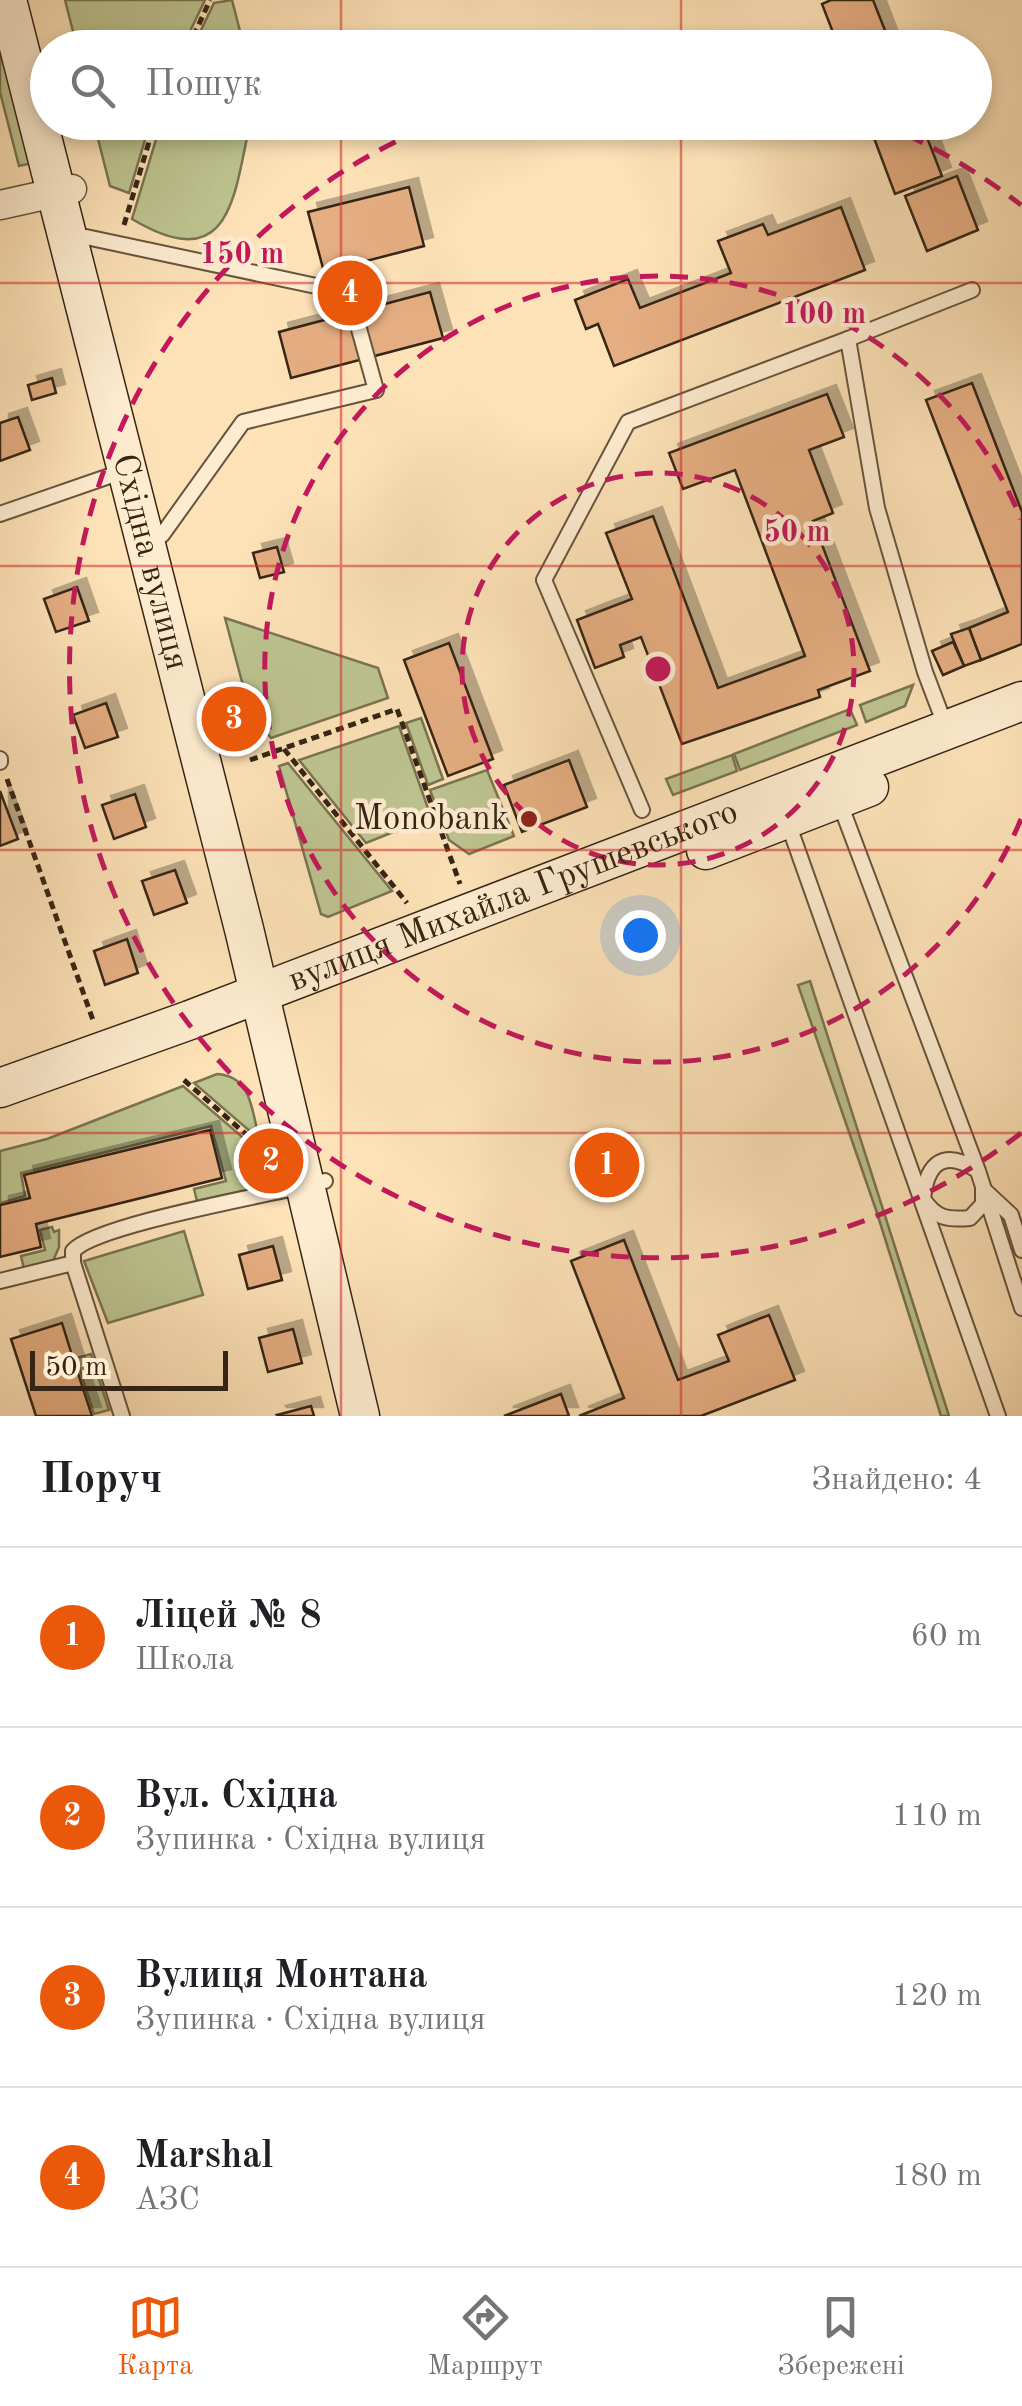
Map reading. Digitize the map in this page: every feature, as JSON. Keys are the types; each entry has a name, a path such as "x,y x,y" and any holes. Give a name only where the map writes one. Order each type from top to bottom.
{"main road":[{"name":"Східна вулиця","path":"8,0 30,75"},
{"path":"27,0 35,30"},
{"name":"Східна вулиця","path":"49,140 270,1002"},
{"name":"Східна вулиця","path":"59,140 64,191 86,236 135,468 162,536 314,1184 360,1416"},
{"name":"вулиця Михайла Грушевського","path":"834,787 947,730 1022,702"},
{"name":"вулиця Михайла Грушевського","path":"0,1110 35,1102 270,1002 782,806 1022,728"},
{"name":"вулиця Михайла Грушевського","path":"0,1088 270,1002"},
{"name":"Східна вулиця","path":"314,1184 384,1416"}],"street":[{"path":"0,205 64,191"}],"lane":[{"path":"86,236 349,293 376,390 243,422 162,536"},
{"path":"642,810 544,580 628,422 972,290"},
{"path":"848,339 877,508 925,672 947,730"},
{"path":"0,514 135,468"},
{"path":"834,787 978,1170 1022,1308"},
{"path":"782,806 998,1416"},
{"path":"978,1170 949,1159 934,1164 925,1179 922,1199 934,1215 950,1220 970,1218 983,1204 983,1188"},
{"path":"122,1416 73,1263 73,1251 80,1242 188,1212 314,1184"},
{"path":"983,1188 1011,1215 1022,1250"},
{"path":"0,1281 73,1263"}],"path":[{"path":"196,30 210,0"},
{"path":"124,228 150,140"},
{"path":"250,760 397,709 460,884"},
{"path":"284,749 408,904"},
{"path":"0,761 95,1025"},
{"path":"184,1080 270,1155"}],"green space":[{"path":"65,0 205,0 191,30 73,30"},
{"path":"232,0 240,30 201,30 214,3"},
{"path":"0,43 29,161 19,166 0,92"},
{"path":"98,140 145,140 129,193 110,186"},
{"path":"156,140 247,140 232,201 209,234 190,239 165,235 132,219"},
{"path":"225,618 378,668 388,698 271,738 250,712"},
{"path":"913,685 905,706 866,722 860,705"},
{"path":"850,709 857,725 740,770 734,754"},
{"path":"421,718 443,779 428,785 406,723"},
{"path":"399,726 431,817 366,843 299,760"},
{"path":"732,755 737,771 673,795 666,779"},
{"path":"288,763 392,891 328,917 321,914 279,766"},
{"path":"487,770 514,836 469,854 449,840 430,790"},
{"path":"810,981 949,1416 941,1416 876,1210 798,985"},
{"path":"217,1074 229,1076 244,1088 259,1139 194,1083"},
{"path":"183,1086 262,1154 270,1186 197,1201 194,1189 226,1181 211,1126 21,1173 25,1196 0,1203 0,1151 47,1139"},
{"path":"52,1227 54,1232 59,1230 59,1247 53,1261 24,1269 21,1256 45,1250 40,1230"},
{"path":"184,1231 203,1295 108,1323 84,1261"},
{"path":"91,1354 109,1410 94,1414 76,1358"}],"building":[{"path":"831,0 873,0 885,30 832,30 822,4"},
{"path":"875,140 928,140 942,176 895,194"},
{"path":"957,176 978,230 927,251 905,196"},
{"path":"409,187 424,246 324,272 308,212"},
{"path":"841,207 865,270 614,366 598,324 586,329 575,300 628,279 640,308 731,273 718,241 763,224 768,235"},
{"path":"430,292 443,338 291,378 279,332"},
{"path":"52,378 56,393 32,400 28,385"},
{"path":"972,383 1022,512 1022,644 981,660 969,628 1008,612 926,400"},
{"path":"827,394 844,437 809,450 833,513 813,521 870,671 818,690 820,697 682,744 641,637 620,645 624,657 595,668 577,620 632,599 606,533 653,516 718,688 805,656 735,470 683,489 669,453"},
{"path":"18,417 30,450 0,461 0,423"},
{"path":"277,547 284,572 260,578 253,553"},
{"path":"77,587 89,621 56,632 44,599"},
{"path":"969,628 981,660 964,666 951,634"},
{"path":"953,642 964,666 943,675 932,651"},
{"path":"449,643 493,759 448,776 404,660"},
{"path":"106,703 118,737 85,748 73,715"},
{"path":"569,760 587,807 522,832 504,785"},
{"path":"0,791 18,839 0,846"},
{"path":"135,794 146,827 114,839 102,805"},
{"path":"175,870 187,903 154,915 142,881"},
{"path":"127,939 138,973 105,985 94,951"},
{"path":"210,1130 222,1178 36,1224 41,1247 0,1257 0,1205 30,1198 24,1175"},
{"path":"624,1240 678,1380 729,1361 718,1335 769,1315 795,1380 701,1416 579,1416 624,1398 571,1261"},
{"path":"273,1246 282,1280 248,1289 239,1255"},
{"path":"62,1323 92,1416 36,1416 11,1339"},
{"path":"293,1329 302,1363 268,1372 259,1338"},
{"path":"561,1394 569,1416 504,1416"},
{"path":"311,1406 314,1416 277,1415"}],"place":[{"name":"Marshal","path":"350,293"},
{"name":"Вулиця Монтана","path":"234,719"},
{"name":"Monobank","path":"529,819"},
{"name":"Вул. Східна","path":"271,1161"},
{"name":"Ліцей № 8","path":"607,1165"}]}
